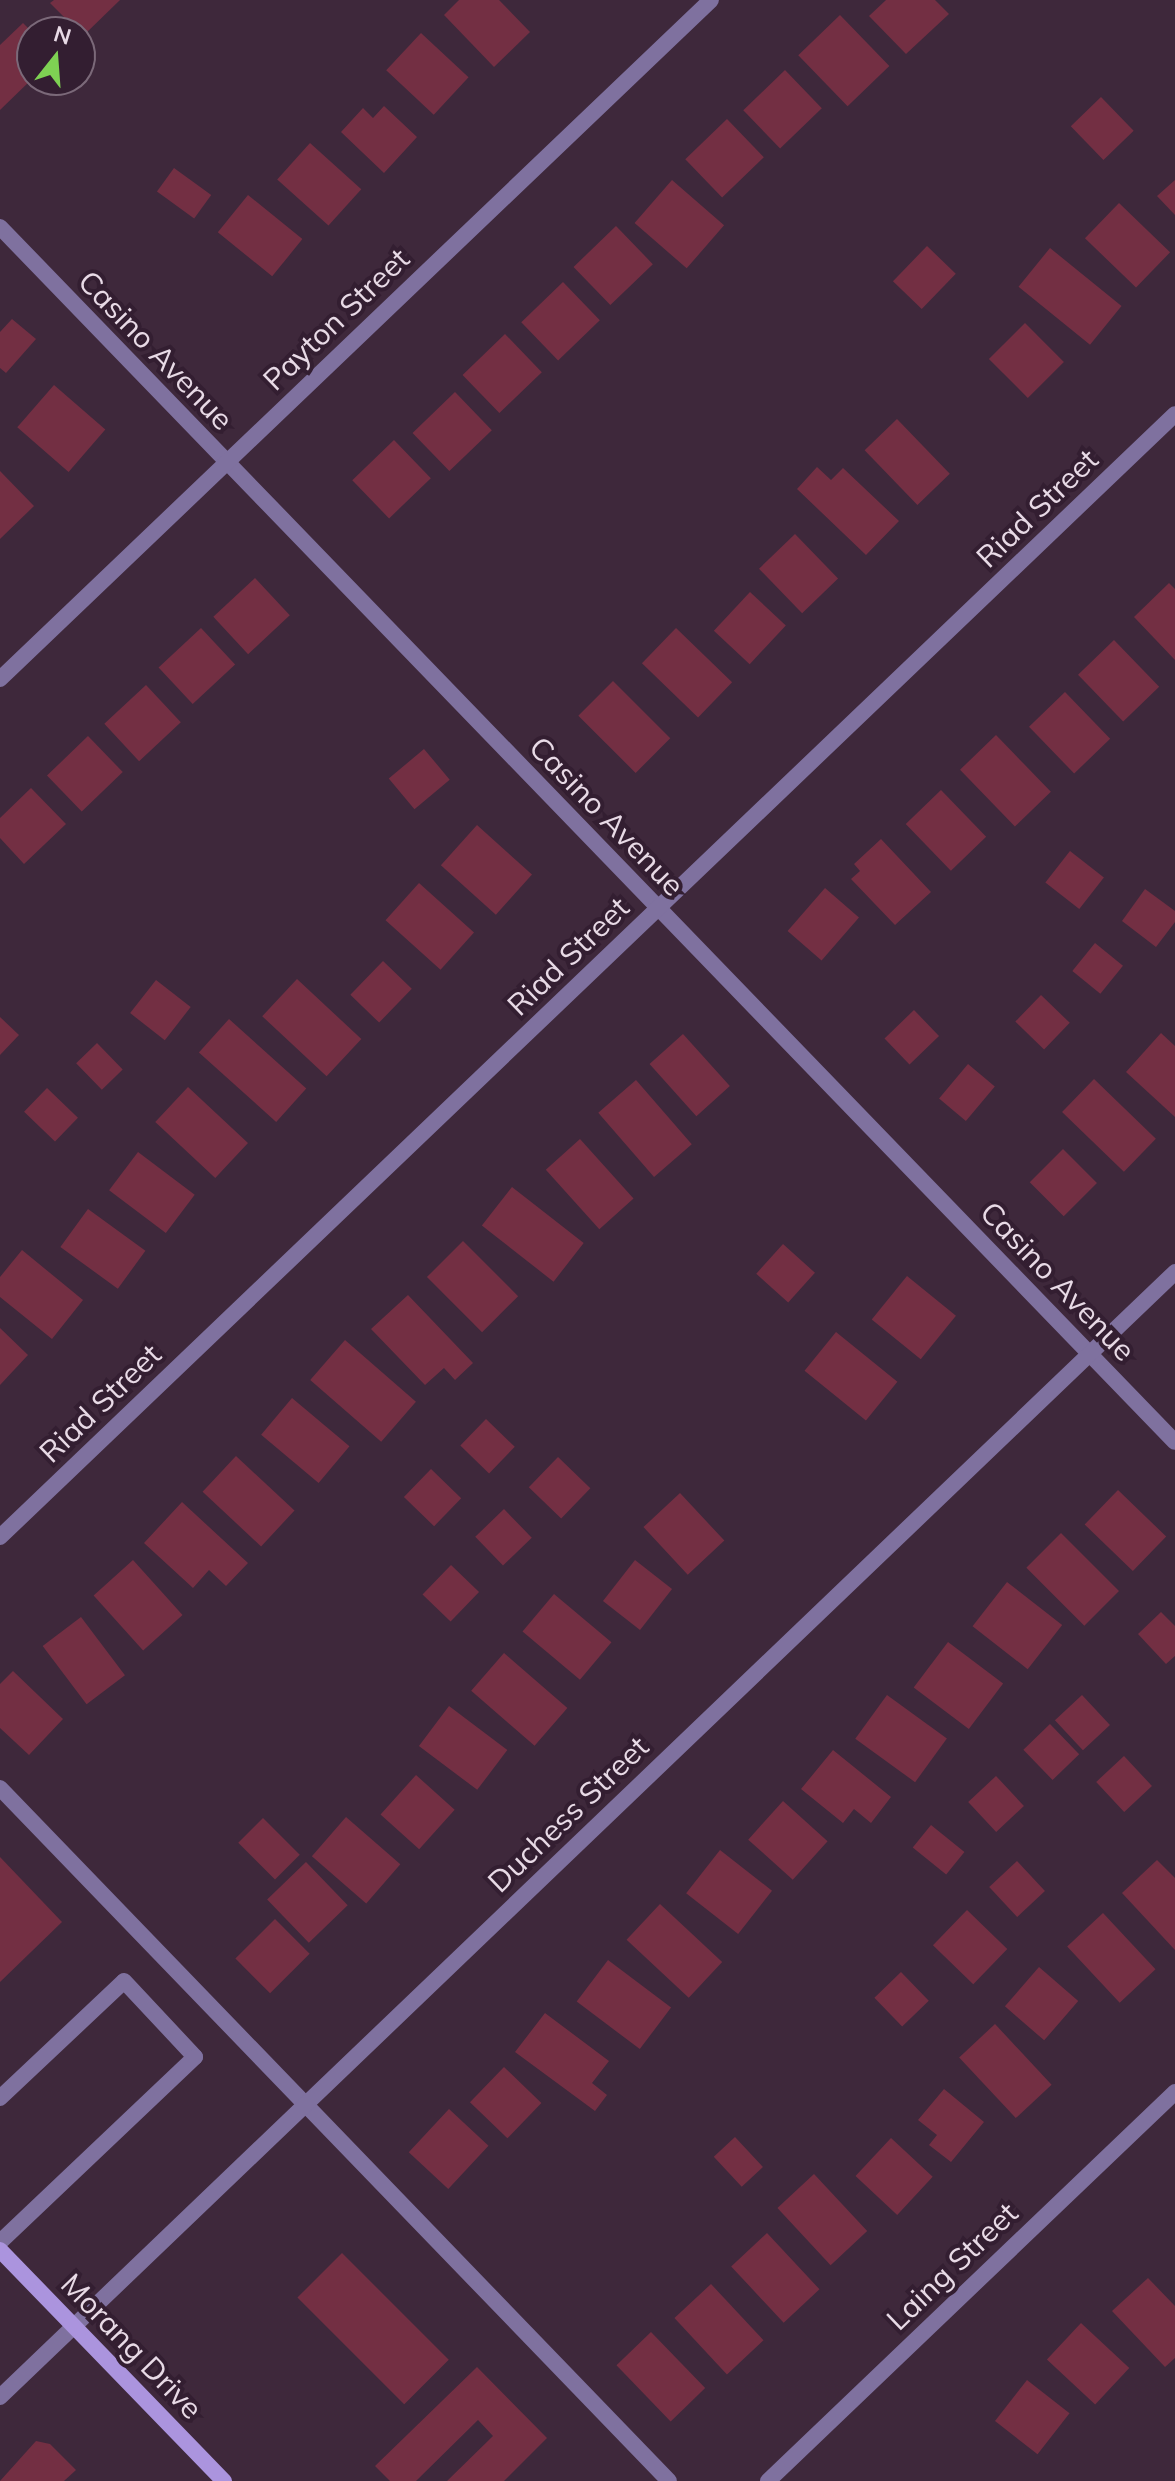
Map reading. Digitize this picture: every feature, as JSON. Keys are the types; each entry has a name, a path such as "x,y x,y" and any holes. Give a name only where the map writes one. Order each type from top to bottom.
{"street":[{"name":"Payton Street","path":"0,679 711,0"},
{"name":"Casino Avenue","path":"0,227 1175,1442"},
{"name":"Riad Street","path":"0,1537 1175,414"},
{"name":"Duchess Street","path":"0,2397 1175,1272"},
{"path":"0,1788 669,2481"},
{"path":"0,2098 124,1981 195,2057 0,2242"},
{"name":"Laing Street","path":"768,2481 1175,2092"},
{"name":"Morang Drive","path":"0,2250 224,2481"}],"building":[{"path":"54,0 120,0 96,23 96,16 63,16 50,3"},
{"path":"459,0 499,0 530,32 494,67 444,15"},
{"path":"886,0 935,0 949,14 906,54 869,16"},
{"path":"840,15 889,66 848,106 798,55"},
{"path":"16,30 16,94 0,110 0,45"},
{"path":"421,33 469,77 434,115 386,70"},
{"path":"785,70 822,108 780,148 743,110"},
{"path":"1101,97 1134,131 1103,160 1071,126"},
{"path":"384,106 417,137 384,173 341,132 363,108 373,118"},
{"path":"727,119 764,157 722,197 685,159"},
{"path":"310,143 361,189 328,226 277,179"},
{"path":"174,168 211,195 194,218 157,191"},
{"path":"672,180 724,225 687,268 635,223"},
{"path":"1175,180 1175,215 1157,196"},
{"path":"248,195 302,239 272,276 218,232"},
{"path":"1119,203 1170,252 1136,288 1085,238"},
{"path":"616,226 653,264 610,305 574,267"},
{"path":"927,246 956,274 922,309 893,281"},
{"path":"1050,248 1121,306 1090,345 1019,287"},
{"path":"563,282 600,320 558,360 521,322"},
{"path":"12,319 36,339 6,373 0,368 0,332"},
{"path":"1025,323 1064,362 1028,398 989,359"},
{"path":"505,334 542,372 499,413 463,375"},
{"path":"54,385 105,430 69,472 17,427"},
{"path":"455,392 492,430 449,471 413,433"},
{"path":"897,419 950,474 917,505 865,450"},
{"path":"394,440 431,478 389,518 352,480"},
{"path":"817,467 831,480 843,468 899,521 866,555 797,489"},
{"path":"0,471 34,506 0,539"},
{"path":"795,534 838,579 802,613 759,569"},
{"path":"255,578 290,615 248,654 213,617"},
{"path":"1169,583 1175,589 1175,660 1134,617"},
{"path":"750,592 786,625 750,664 714,631"},
{"path":"201,628 235,665 193,704 159,668"},
{"path":"676,628 732,682 698,717 642,663"},
{"path":"1114,640 1159,687 1123,721 1078,675"},
{"path":"613,681 670,738 636,773 578,716"},
{"path":"146,685 181,722 139,761 104,724"},
{"path":"1065,692 1110,739 1074,773 1029,727"},
{"path":"996,735 1051,792 1015,827 960,770"},
{"path":"88,736 123,772 82,812 47,776"},
{"path":"424,749 450,780 414,809 389,779"},
{"path":"31,788 66,824 24,864 0,838 0,818"},
{"path":"941,790 986,837 951,871 906,824"},
{"path":"477,825 532,875 496,915 441,865"},
{"path":"881,839 931,892 895,925 851,879 860,871 854,864"},
{"path":"1070,851 1104,877 1079,909 1045,883"},
{"path":"419,883 474,933 441,970 386,920"},
{"path":"825,888 859,918 822,961 788,931"},
{"path":"1145,889 1175,911 1175,922 1156,947 1122,921"},
{"path":"1095,943 1123,966 1100,994 1072,971"},
{"path":"383,961 412,989 379,1023 350,995"},
{"path":"297,979 361,1039 327,1076 262,1016"},
{"path":"156,980 191,1007 165,1040 130,1013"},
{"path":"1041,995 1070,1023 1044,1049 1015,1022"},
{"path":"914,1010 939,1036 910,1064 885,1038"},
{"path":"0,1017 19,1035 0,1055"},
{"path":"229,1019 306,1089 276,1122 199,1052"},
{"path":"1161,1033 1175,1046 1175,1117 1126,1072"},
{"path":"683,1034 730,1086 696,1116 650,1064"},
{"path":"97,1043 123,1070 102,1090 76,1063"},
{"path":"968,1064 995,1086 966,1121 939,1098"},
{"path":"1094,1079 1156,1139 1124,1172 1062,1112"},
{"path":"636,1080 692,1144 654,1177 598,1113"},
{"path":"188,1087 248,1143 215,1178 155,1122"},
{"path":"47,1088 78,1118 55,1142 24,1112"},
{"path":"580,1139 634,1198 599,1229 546,1170"},
{"path":"1063,1149 1097,1183 1064,1216 1030,1182"},
{"path":"138,1152 195,1195 166,1233 109,1190"},
{"path":"512,1187 584,1243 554,1282 482,1226"},
{"path":"88,1209 145,1251 118,1289 60,1247"},
{"path":"463,1241 518,1296 482,1332 427,1277"},
{"path":"783,1244 815,1273 788,1302 756,1274"},
{"path":"22,1250 83,1300 52,1339 0,1297 0,1277"},
{"path":"907,1276 956,1316 921,1359 872,1320"},
{"path":"408,1295 473,1363 455,1380 444,1368 425,1385 371,1329"},
{"path":"0,1328 28,1355 0,1385"},
{"path":"836,1332 897,1382 866,1421 805,1371"},
{"path":"345,1340 416,1402 381,1442 310,1380"},
{"path":"292,1398 349,1446 319,1483 261,1435"},
{"path":"486,1419 515,1447 489,1473 460,1446"},
{"path":"236,1456 295,1511 261,1546 203,1492"},
{"path":"558,1457 590,1488 561,1518 529,1487"},
{"path":"431,1469 461,1498 434,1526 404,1497"},
{"path":"1118,1490 1166,1537 1133,1571 1085,1525"},
{"path":"680,1493 724,1541 688,1575 643,1527"},
{"path":"182,1502 248,1563 226,1586 209,1570 193,1588 144,1543"},
{"path":"504,1509 532,1538 503,1566 475,1537"},
{"path":"1061,1533 1119,1591 1084,1626 1026,1568"},
{"path":"133,1560 183,1615 143,1650 94,1595"},
{"path":"635,1560 672,1589 640,1630 603,1601"},
{"path":"451,1565 479,1592 451,1622 423,1594"},
{"path":"1007,1582 1062,1625 1028,1669 973,1626"},
{"path":"554,1594 611,1642 580,1680 523,1632"},
{"path":"1161,1612 1175,1626 1175,1656 1166,1664 1138,1634"},
{"path":"81,1617 125,1675 87,1704 43,1646"},
{"path":"948,1642 1003,1684 969,1729 914,1688"},
{"path":"504,1653 567,1708 535,1746 471,1691"},
{"path":"13,1671 63,1719 29,1755 0,1728 0,1684"},
{"path":"887,1695 947,1738 915,1782 855,1739"},
{"path":"1082,1695 1110,1725 1083,1750 1055,1720"},
{"path":"449,1706 507,1750 477,1790 419,1746"},
{"path":"1050,1724 1079,1754 1053,1780 1023,1750"},
{"path":"833,1750 891,1797 871,1823 854,1809 843,1823 801,1789"},
{"path":"1124,1756 1152,1786 1124,1812 1096,1782"},
{"path":"416,1775 455,1810 419,1849 381,1814"},
{"path":"996,1776 1024,1806 996,1832 968,1802"},
{"path":"783,1801 828,1841 793,1880 748,1840"},
{"path":"346,1817 400,1864 366,1903 312,1856"},
{"path":"263,1818 300,1855 275,1880 238,1843"},
{"path":"931,1825 964,1852 946,1875 913,1848"},
{"path":"720,1850 772,1891 738,1934 686,1893"},
{"path":"0,1857 62,1922 0,1982"},
{"path":"1157,1860 1175,1878 1175,1950 1122,1893"},
{"path":"1017,1861 1045,1891 1017,1917 989,1887"},
{"path":"306,1862 348,1905 309,1943 267,1900"},
{"path":"660,1904 722,1962 689,1998 627,1940"},
{"path":"967,1910 1007,1949 973,1984 933,1945"},
{"path":"1103,1913 1156,1969 1120,2003 1067,1946"},
{"path":"275,1919 310,1954 270,1993 235,1959"},
{"path":"608,1960 671,2008 640,2049 577,2002"},
{"path":"1039,1967 1078,2001 1044,2040 1005,2006"},
{"path":"901,1972 929,2001 902,2026 874,1998"},
{"path":"545,2013 609,2061 592,2083 607,2095 595,2111 515,2052"},
{"path":"995,2024 1052,2085 1016,2118 959,2057"},
{"path":"504,2067 541,2103 507,2138 470,2102"},
{"path":"944,2089 984,2122 951,2162 929,2145 937,2135 918,2120"},
{"path":"449,2109 488,2146 448,2189 409,2152"},
{"path":"735,2137 763,2167 742,2187 714,2157"},
{"path":"891,2138 933,2177 897,2215 856,2176"},
{"path":"814,2174 867,2231 831,2265 777,2208"},
{"path":"767,2233 820,2289 784,2323 731,2266"},
{"path":"342,2253 449,2360 404,2404 297,2298"},
{"path":"1148,2278 1175,2306 1175,2358 1165,2367 1112,2311"},
{"path":"711,2284 764,2340 727,2374 674,2318"},
{"path":"1081,2323 1129,2368 1095,2405 1047,2360"},
{"path":"651,2332 705,2388 671,2421 616,2365"},
{"path":"477,2367 547,2438 504,2481 447,2481 493,2436 478,2420 416,2481 390,2481 375,2466"},
{"path":"1027,2380 1070,2413 1038,2454 995,2421"},
{"path":"36,2441 50,2444 76,2470 64,2481 0,2481"}]}
